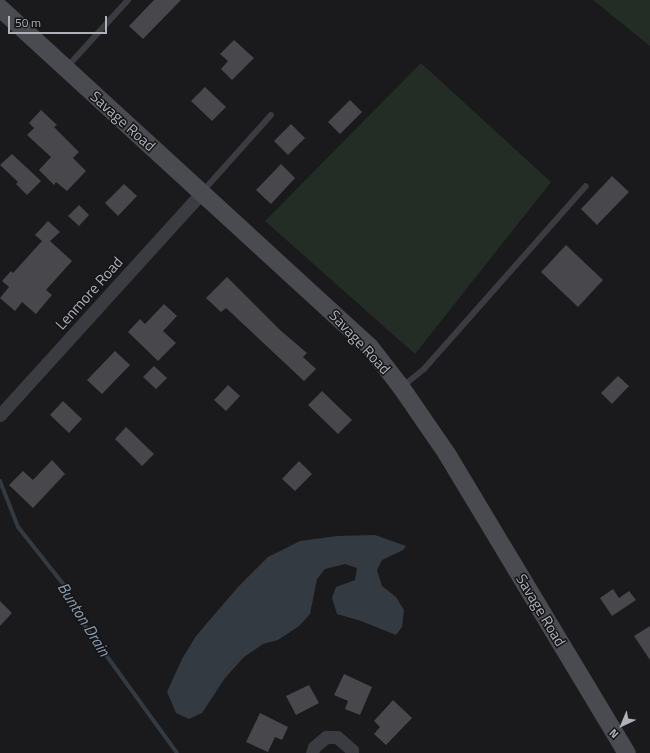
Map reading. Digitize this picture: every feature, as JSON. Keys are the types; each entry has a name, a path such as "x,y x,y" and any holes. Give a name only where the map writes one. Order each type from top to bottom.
{"street":[{"name":"Savage Road","path":"0,8 370,348 402,387 447,454 627,753"},
{"name":"Lenmore Road","path":"0,415 202,192"},
{"path":"312,753 314,747 326,737 337,737 352,750 351,753"}],"lane":[{"path":"66,68 128,0"},
{"path":"202,192 271,115"},
{"path":"402,387 424,369 586,186"}],"shaded area":[{"path":"593,0 650,0 650,46"},
{"path":"421,63 551,182 415,354 265,221"},
{"path":"375,535 406,546 403,550 382,560 377,570 382,586 396,597 404,610 402,627 396,635 361,621 337,614 332,598 336,587 355,580 357,568 345,564 325,569 317,579 310,614 299,626 278,640 263,644 244,657 225,678 202,713 189,719 176,713 167,692 182,659 196,636 238,587 268,557 300,541 337,536"}],"building":[{"path":"154,0 181,0 143,39 129,26"},
{"path":"234,40 254,58 232,80 221,69 228,61 220,54"},
{"path":"205,87 226,107 212,121 191,101"},
{"path":"350,100 362,112 340,134 328,122"},
{"path":"41,110 57,125 54,127 79,152 73,158 86,171 67,191 56,182 54,185 39,170 51,157 27,135 34,128 29,123"},
{"path":"291,124 305,138 288,155 274,141"},
{"path":"12,154 41,181 27,195 16,184 18,182 0,165"},
{"path":"281,164 295,178 271,204 256,190"},
{"path":"612,176 629,192 597,225 581,209"},
{"path":"124,184 137,196 118,216 105,203"},
{"path":"79,205 89,215 79,226 68,216"},
{"path":"48,221 60,232 50,241 72,261 46,290 52,295 36,314 22,302 15,311 0,298 9,287 2,281 11,271 13,273 42,241 35,235"},
{"path":"566,245 603,280 578,307 541,272"},
{"path":"227,277 280,330 307,353 303,357 316,369 304,381 226,308 221,312 206,298"},
{"path":"164,304 177,316 163,331 176,343 158,361 128,332 140,319 145,324"},
{"path":"115,351 130,365 102,394 87,380"},
{"path":"154,366 167,378 156,389 143,377"},
{"path":"618,376 629,386 612,404 601,393"},
{"path":"228,385 240,396 226,411 214,400"},
{"path":"322,391 352,420 338,434 308,405"},
{"path":"63,401 82,419 69,433 50,415"},
{"path":"126,427 154,454 142,466 115,439"},
{"path":"52,460 65,474 33,508 9,485 23,471 33,480"},
{"path":"299,461 312,474 295,491 282,479"},
{"path":"613,589 619,598 629,591 636,600 612,616 600,598"},
{"path":"0,601 12,613 0,626"},
{"path":"650,626 650,660 634,636"},
{"path":"344,674 372,687 360,715 345,709 348,701 334,695"},
{"path":"309,685 319,703 296,715 286,696"},
{"path":"393,700 412,718 386,745 374,734 380,727 374,721"},
{"path":"260,713 288,727 282,740 275,737 268,752 246,742"}],"waterway":[{"name":"Bunton Drain","path":"0,481 18,527 64,585 80,619 177,753"}]}
